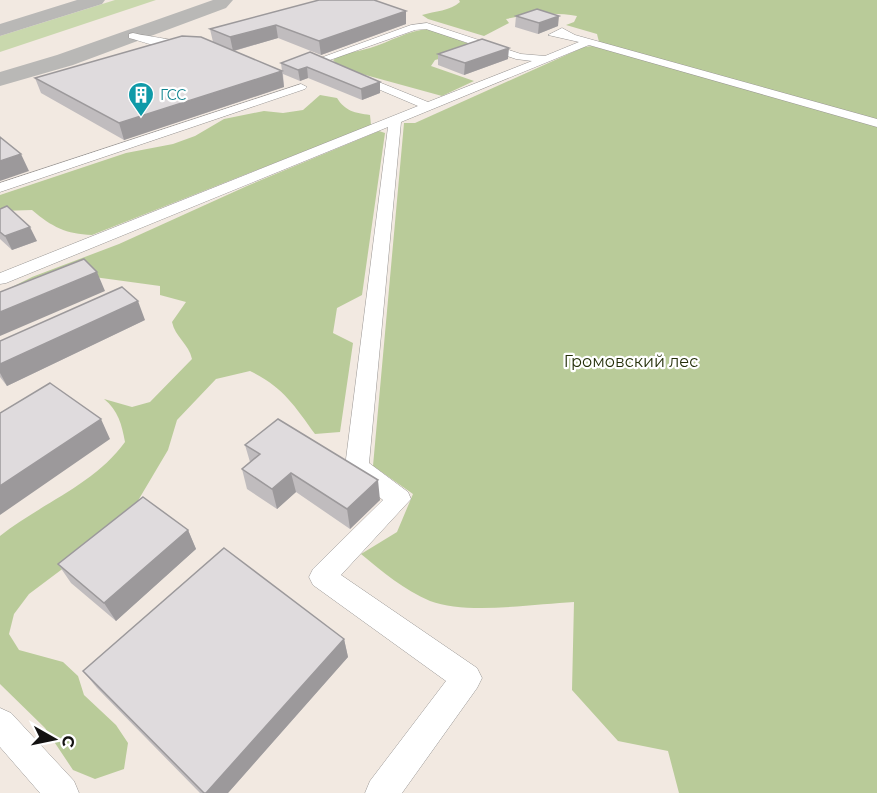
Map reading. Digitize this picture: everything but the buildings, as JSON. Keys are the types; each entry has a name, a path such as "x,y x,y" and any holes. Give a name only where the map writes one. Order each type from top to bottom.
{"lane":[{"path":"427,106 317,61 423,26 434,27 520,57 548,58"},
{"path":"133,36 174,45 198,44"},
{"path":"569,36 877,123"},
{"path":"0,279 588,42"},
{"path":"0,188 301,87 286,81 334,69"},
{"path":"382,793 467,678 322,577 399,498 357,467 395,119"},
{"path":"0,724 62,793"}],"shaded area":[{"path":"0,0 877,0 877,793 0,793"}],"green space":[{"path":"115,0 156,0 0,52 0,36"},
{"path":"459,0 877,0 877,121 599,42 597,34 566,25 574,22 577,16 542,14 506,19 509,23 484,36 428,19 422,15 452,7 460,2"},
{"path":"430,29 480,48 435,60 431,66 474,81 442,96 340,68 333,60 407,34"},
{"name":"Громовский лес","path":"592,46 877,125 877,793 679,793 668,751 618,741 572,690 574,602 481,608 445,605 411,592 361,554 397,532 413,494 373,466 404,123 415,123 584,47"},
{"path":"320,95 337,98 351,111 370,115 371,125 92,235 74,233 60,228 32,210 0,211 0,195 126,153 173,144 195,136 224,119 264,111 283,113 303,110"},
{"path":"379,131 385,133 362,295 337,308 333,333 353,343 340,432 315,434 280,390 250,371 216,379 177,420 168,450 136,504 69,564 29,594 14,614 9,634 19,650 63,662 78,676 84,695 116,725 128,743 124,769 95,779 73,770 45,728 0,684 0,536 98,470 125,442 119,418 104,399 132,407 150,402 192,359 172,322 186,302 160,295 160,286 94,277 0,293 32,277 119,244 247,186"}],"taxiway":[{"path":"0,30 96,0"},
{"path":"0,79 65,60 219,4 224,0"}],"place":[{"name":"ГСС","path":"141,118"}]}
